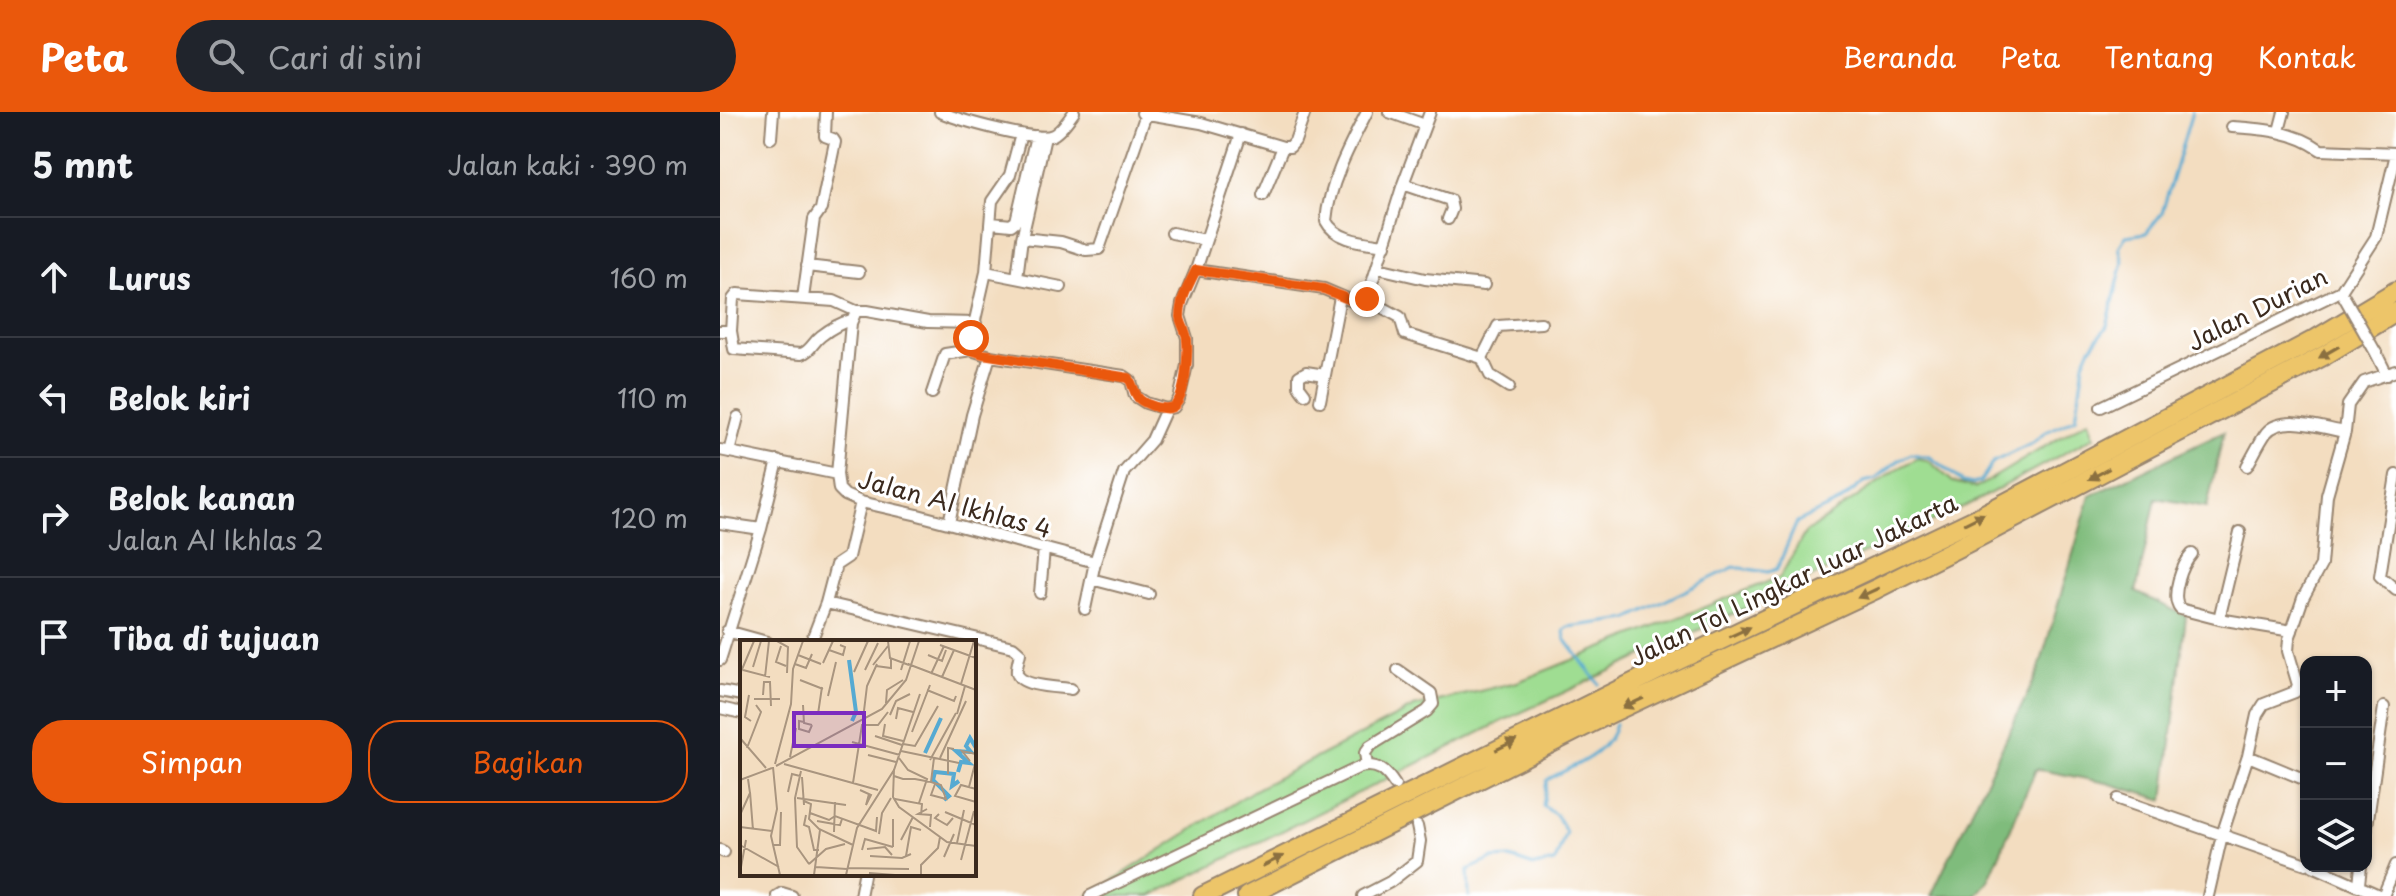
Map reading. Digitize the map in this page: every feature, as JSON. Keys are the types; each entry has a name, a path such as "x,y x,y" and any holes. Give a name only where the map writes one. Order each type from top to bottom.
{"highway":[{"name":"Jalan Tol Lingkar Luar Jakarta","path":"1203,896 1679,660 1973,520 2316,339 2396,291"},
{"name":"Jalan Tol Lingkar Luar Jakarta","path":"1247,896 1613,712 1876,589 1981,536 2325,355 2396,312"}],"street":[{"path":"771,138 773,112"},
{"path":"803,298 814,219 821,209 835,142 825,136 826,112"},
{"path":"940,112 1021,134 1040,136 1054,135 1074,112"},
{"path":"1027,239 1098,250 1142,113 1202,117 1241,134 1290,147 1305,112"},
{"path":"1367,112 1350,146 1327,207 1326,221 1334,232 1348,238 1385,245"},
{"path":"1389,112 1425,125"},
{"path":"1196,270 1324,289 1357,303 1367,299 1403,184 1430,112"},
{"path":"2279,131 2284,112"},
{"path":"2232,127 2279,131 2312,143 2321,150 2396,154"},
{"path":"971,350 986,272 992,201 1010,175 1021,134"},
{"path":"932,393 945,354 971,350 990,356 1124,376 1131,381 1135,396 1139,399 1166,409 1174,407 1184,383 1187,338 1180,316 1241,134"},
{"path":"992,223 1011,225 1016,221 1040,136"},
{"path":"1017,278 1027,239 1040,136"},
{"path":"1263,195 1283,147"},
{"name":"Jalan Durian","path":"2101,407 2342,293 2376,237 2396,154"},
{"path":"1403,184 1450,200 1452,209 1448,219"},
{"path":"1172,233 1205,240"},
{"path":"807,266 859,272"},
{"path":"1378,268 1425,279 1484,285"},
{"path":"986,272 1061,287"},
{"path":"2208,896 2222,835 2261,708 2272,700 2295,692 2298,685 2288,651 2303,598 2321,565 2327,495 2345,432 2348,405 2355,391 2371,377 2392,373 2376,353 2342,293"},
{"path":"853,316 834,301 737,294 733,299 726,331 734,349 801,354 807,353 818,337 839,323 867,311 928,322 976,323"},
{"path":"1320,401 1340,297"},
{"path":"1367,299 1400,317 1405,334 1482,358 1490,375 1509,387"},
{"name":"Jalan Al Ikhlas 4","path":"853,316 837,474 839,489 861,502 1095,562"},
{"path":"1482,358 1498,326 1541,323"},
{"path":"949,523 972,415 990,356"},
{"path":"1305,394 1299,386 1299,376 1306,372 1325,375"},
{"path":"1085,609 1095,562 1124,472 1152,440 1166,409"},
{"path":"738,417 725,451 837,474"},
{"path":"2247,466 2266,433 2283,423 2345,432"},
{"path":"720,660 761,529 778,461"},
{"path":"2396,475 2393,516 2380,576 2396,590"},
{"path":"812,640 836,565 848,557 861,502"},
{"path":"720,523 761,529"},
{"path":"2219,619 2240,532"},
{"path":"1040,593 1044,549"},
{"path":"2192,554 2185,565 2175,597 2176,604 2183,611 2292,631"},
{"path":"1091,579 1149,594"},
{"path":"826,603 1013,647 1020,653 1017,671 1021,680 1071,689"},
{"path":"727,631 759,640"},
{"path":"1367,765 1365,753 1370,746 1427,711 1433,704 1431,693 1398,670"},
{"path":"720,691 740,695"},
{"path":"2368,800 2384,707"},
{"path":"720,708 740,713"},
{"path":"2248,756 2300,778"},
{"path":"1090,896 1367,765 1386,771 1395,785"},
{"path":"2118,799 2300,862"},
{"path":"1363,896 1390,882 1417,861 1420,841 1417,826"},
{"path":"2328,872 2382,896 2396,865"},
{"path":"2359,884 2360,872"},
{"path":"860,896 864,876"},
{"path":"777,896 782,893 792,896"}],"green space":[{"path":"2089,420 2094,437 1976,501 1507,719 1151,896 1089,896 1254,790 1414,707 1517,682 1780,577 1805,533 1918,458 1929,461 1953,482 1976,488"},
{"path":"2224,432 2207,507 2156,498 2136,592 2186,616 2164,800 2107,783 2036,769 1989,879 1976,896 1931,896 2038,672 2090,496"}],"waterway":[{"path":"1599,684 1565,639 1564,630 1568,627 1628,619 1734,567 1768,572 1777,569 1797,522 1839,502 1864,482 1876,479 1911,454 1930,457 1963,482 1973,484 1980,482 1993,462 2076,418 2084,363 2107,326 2123,262 2119,247 2126,236 2146,233 2162,213 2192,112"},
{"path":"1469,896 1468,870 1492,859 1510,858 1534,866 1555,862 1566,832 1556,815 1543,806 1547,780 1597,752 1611,735 1615,724"}],"route":[{"path":"971,338 971,350 983,354 1124,376 1131,381 1135,396 1166,409 1174,407 1184,383 1187,338 1180,316 1196,270 1324,289 1357,303 1367,299"}]}
